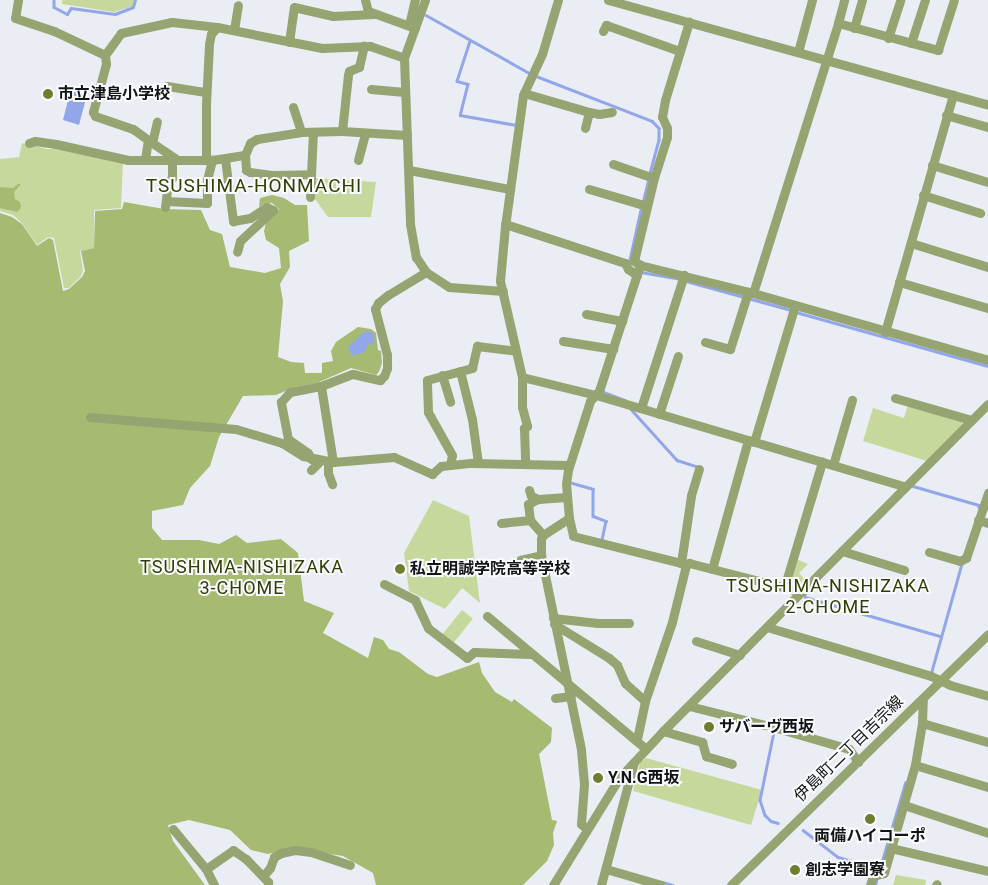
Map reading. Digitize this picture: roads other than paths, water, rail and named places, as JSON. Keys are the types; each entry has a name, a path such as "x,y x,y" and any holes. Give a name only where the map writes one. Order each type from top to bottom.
{"street":[{"path":"18,0 15,18 54,31 105,55"},
{"path":"365,0 368,11 412,26"},
{"path":"415,0 412,26 404,58 410,224 416,257 426,272 449,287 503,291"},
{"path":"412,26 425,0"},
{"path":"525,463 524,428 526,426 522,407 522,377 500,281 505,224 524,93 533,75 558,0"},
{"path":"608,0 988,105"},
{"path":"798,52 812,0"},
{"path":"705,342 730,349 826,60 844,0"},
{"path":"854,28 862,0"},
{"path":"888,38 900,0"},
{"path":"911,43 925,0"},
{"path":"838,23 938,50 954,0"},
{"path":"234,30 238,5"},
{"path":"289,42 294,7 333,16 374,14"},
{"path":"174,160 133,129 114,124 94,114 106,64 105,55 121,33 172,22 217,27 322,48 364,46 404,58"},
{"path":"689,22 665,100 662,117 667,128 667,137 654,178 634,261 640,265 684,275 794,309 988,360"},
{"path":"604,31 606,25 637,39 680,51"},
{"path":"174,160 172,178 168,182 165,204 207,203 209,159 206,92 211,34 217,27"},
{"path":"342,131 349,71 359,67 364,46"},
{"path":"167,86 206,92"},
{"path":"371,89 405,92"},
{"path":"524,93 589,112 599,114 612,112"},
{"path":"885,332 953,95"},
{"path":"294,107 300,132"},
{"path":"585,128 589,112"},
{"path":"946,116 988,127"},
{"path":"145,160 157,122"},
{"path":"311,174 272,175 250,172 246,170 245,155 250,143 257,139 300,132 342,131 365,134 407,135"},
{"path":"310,197 313,132"},
{"path":"358,160 365,134"},
{"path":"29,143 56,144 112,158 145,160 225,160 245,155"},
{"path":"225,160 233,221 250,218 267,206 273,210 240,241 237,252"},
{"path":"612,164 654,178"},
{"path":"932,165 988,182"},
{"path":"409,170 510,189"},
{"path":"589,189 647,206"},
{"path":"923,195 980,213"},
{"path":"505,224 625,263 637,275"},
{"path":"911,243 988,267"},
{"path":"640,265 613,349 596,395 590,401 570,465 566,484 569,518 573,536 802,592"},
{"path":"323,461 288,439 281,402 290,392 321,386 353,374 380,380 387,368 387,356 375,309 378,303 388,295 426,272"},
{"path":"641,408 684,275"},
{"path":"899,282 988,308"},
{"path":"712,569 794,309"},
{"path":"586,314 622,321"},
{"path":"563,340 613,349"},
{"path":"450,465 452,455 428,412 426,380 474,366 477,346 515,351"},
{"path":"659,414 678,356"},
{"path":"460,371 472,419 478,463"},
{"path":"442,375 450,402"},
{"path":"522,377 596,395 906,487"},
{"path":"321,386 323,461 332,484"},
{"path":"895,398 971,420"},
{"path":"832,465 852,400"},
{"path":"553,885 619,778 634,761 988,404"},
{"path":"90,417 236,429 282,443 323,461 394,457 432,474 441,466 478,463 570,465"},
{"path":"311,470 323,461"},
{"path":"784,588 822,462"},
{"path":"637,739 644,700 672,622 683,564 691,496 700,469"},
{"path":"529,490 532,496 538,498 567,497"},
{"path":"929,552 962,560 966,558 988,493"},
{"path":"538,498 528,504 530,520 543,535 541,555 581,748 584,784 581,824 587,829"},
{"path":"543,535 569,518"},
{"path":"500,523 530,520"},
{"path":"978,520 988,523"},
{"path":"842,551 904,570"},
{"path":"520,560 541,555"},
{"path":"384,584 414,600 428,628 466,658 474,652 532,654"},
{"path":"487,616 637,739 646,749"},
{"path":"554,621 609,658 616,665 625,683 644,700"},
{"path":"554,621 629,623"},
{"path":"768,627 988,696"},
{"name":"伊島町二丁目吉宗線","path":"731,885 988,634"},
{"path":"696,641 740,655"},
{"path":"556,698 571,696"},
{"path":"870,885 873,876 884,873 904,805 915,766 922,723 923,698"},
{"path":"689,706 773,727 849,749 858,762"},
{"path":"922,723 988,742"},
{"path":"663,731 702,742 706,756 732,764"},
{"path":"601,885 634,761"},
{"path":"915,766 988,787"},
{"path":"904,805 988,833"},
{"path":"173,829 206,869 214,885"},
{"path":"891,848 988,871"},
{"path":"206,869 233,850 263,876 268,885"},
{"path":"263,876 270,868 274,857 294,850 311,852 350,865"},
{"path":"606,869 661,885"}],"water":[{"path":"74,91 87,95 79,125 63,120 70,92"},
{"path":"365,331 373,333 375,343 367,345 365,352 352,356 348,347"}],"waterway":[{"path":"54,0 54,7 67,14 71,8 115,14 133,7 135,0"},
{"path":"426,15 531,74 652,121 659,128 659,140 650,174"},
{"path":"470,41 457,81 468,84 460,115 516,125"},
{"path":"643,201 648,181"},
{"path":"629,262 641,208"},
{"path":"641,272 679,279"},
{"path":"686,281 791,310"},
{"path":"796,312 988,366"},
{"path":"601,391 625,400"},
{"path":"631,409 677,460 698,467"},
{"path":"569,482 593,489 593,516 606,521 602,540"},
{"path":"913,486 979,505 979,507"},
{"path":"931,673 962,562"},
{"path":"805,597 940,636"},
{"path":"774,732 760,800 765,815 771,821 778,823"},
{"path":"879,871 905,783"},
{"path":"803,830 838,857 880,869"},
{"path":"875,885 877,877"},
{"path":"662,882 673,885"}],"place":[{"name":"市立津島小学校","path":"48,94"},
{"name":"私立明誠学院高等学校","path":"400,569"},
{"name":"サバーヴ西坂","path":"709,727"},
{"name":"Y.N.G西坂","path":"598,778"},
{"name":"両備ハイコーポ","path":"870,819"},
{"name":"創志学園寮","path":"795,870"}],"district":[{"name":"TSUSHIMA-HONMACHI","path":"254,186"},
{"name":"TSUSHIMA-NISHIZAKA 3-CHOME","path":"242,578"},
{"name":"TSUSHIMA-NISHIZAKA 2-CHOME","path":"828,597"}]}
